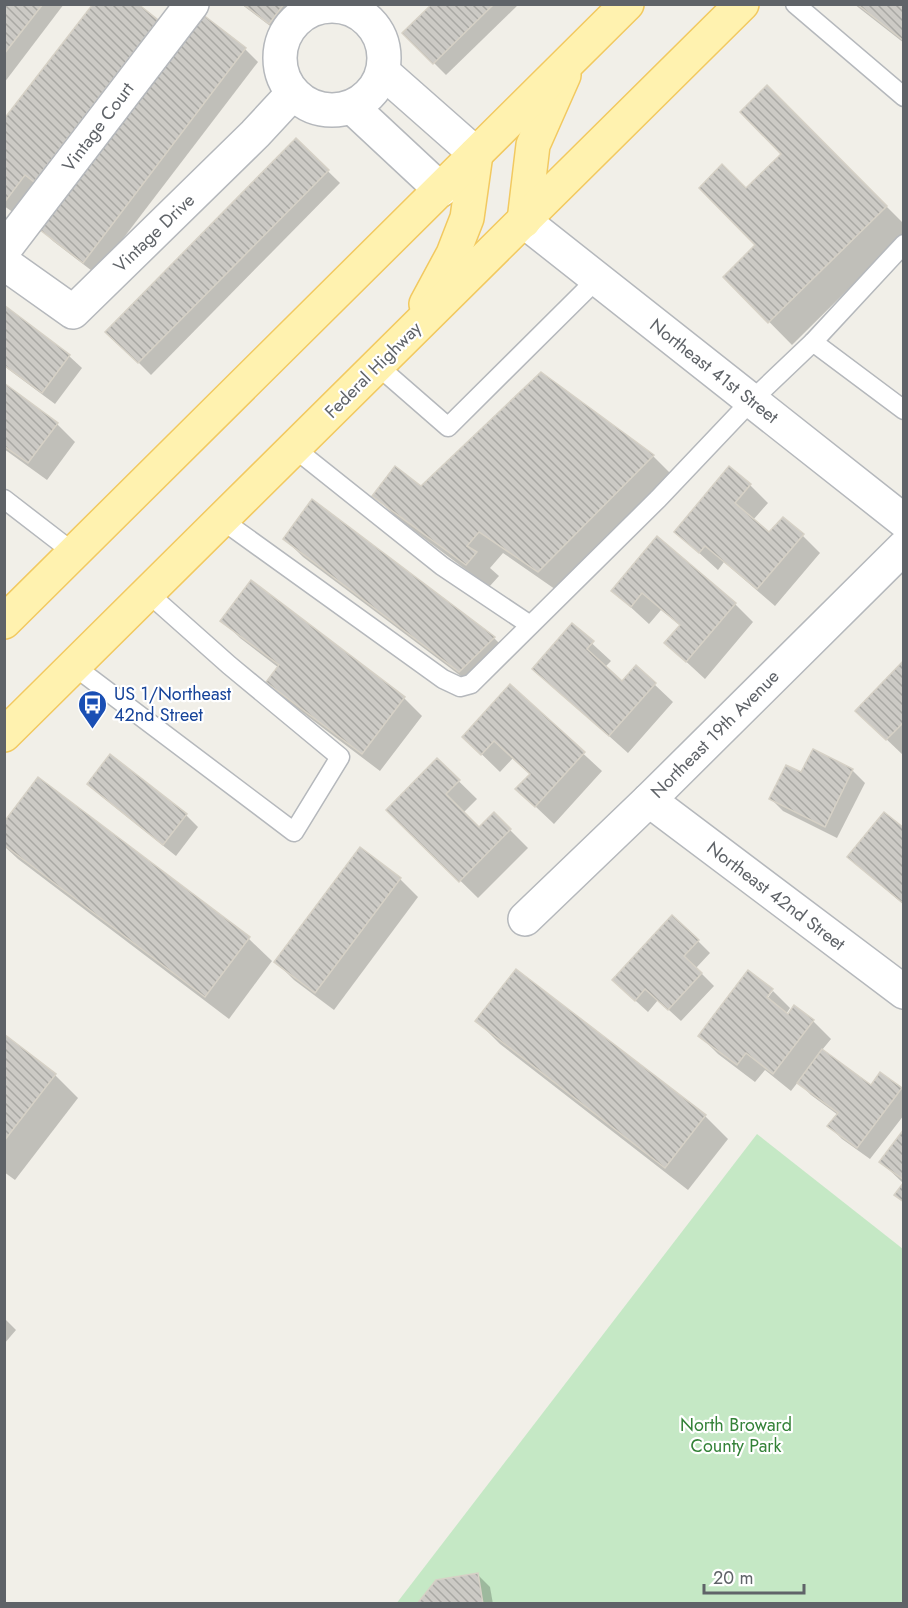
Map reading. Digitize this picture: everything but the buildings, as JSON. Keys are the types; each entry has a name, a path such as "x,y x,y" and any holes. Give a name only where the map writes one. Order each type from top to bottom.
{"main road":[{"path":"4,622 627,4"},
{"name":"Federal Highway","path":"4,735 742,4"},
{"path":"524,221 533,145 571,60"},
{"path":"409,334 453,254 467,218 476,154"}],"street":[{"name":"Vintage Court","path":"4,250 192,4"},
{"path":"353,7 376,30 383,42 385,57 383,72 376,87 366,99 352,107 336,111 321,110 305,103 293,93 284,80 280,62 281,44 289,28 302,15 318,8 353,7"},
{"path":"383,72 476,154"},
{"name":"Vintage Drive","path":"4,263 73,312 255,134 293,93"},
{"path":"352,107 441,190"},
{"name":"Northeast 41st Street","path":"524,221 903,521"},
{"name":"Northeast 19th Avenue","path":"525,919 649,800 903,547"},
{"name":"Northeast 42nd Street","path":"649,800 903,992"}],"lane":[{"path":"795,4 903,97"},
{"path":"222,520 443,678 460,687 471,684 813,342 903,244"},
{"path":"378,366 448,427 597,279"},
{"path":"813,342 903,410"},
{"path":"294,448 442,566 530,625"},
{"path":"4,499 74,553"},
{"path":"74,666 294,832 340,758 148,593"}],"green space":[{"name":"North Broward County Park","path":"757,1134 903,1249 903,1603 396,1604"}],"place":[{"name":"US 1/Northeast 42nd Street","path":"93,730"}]}
